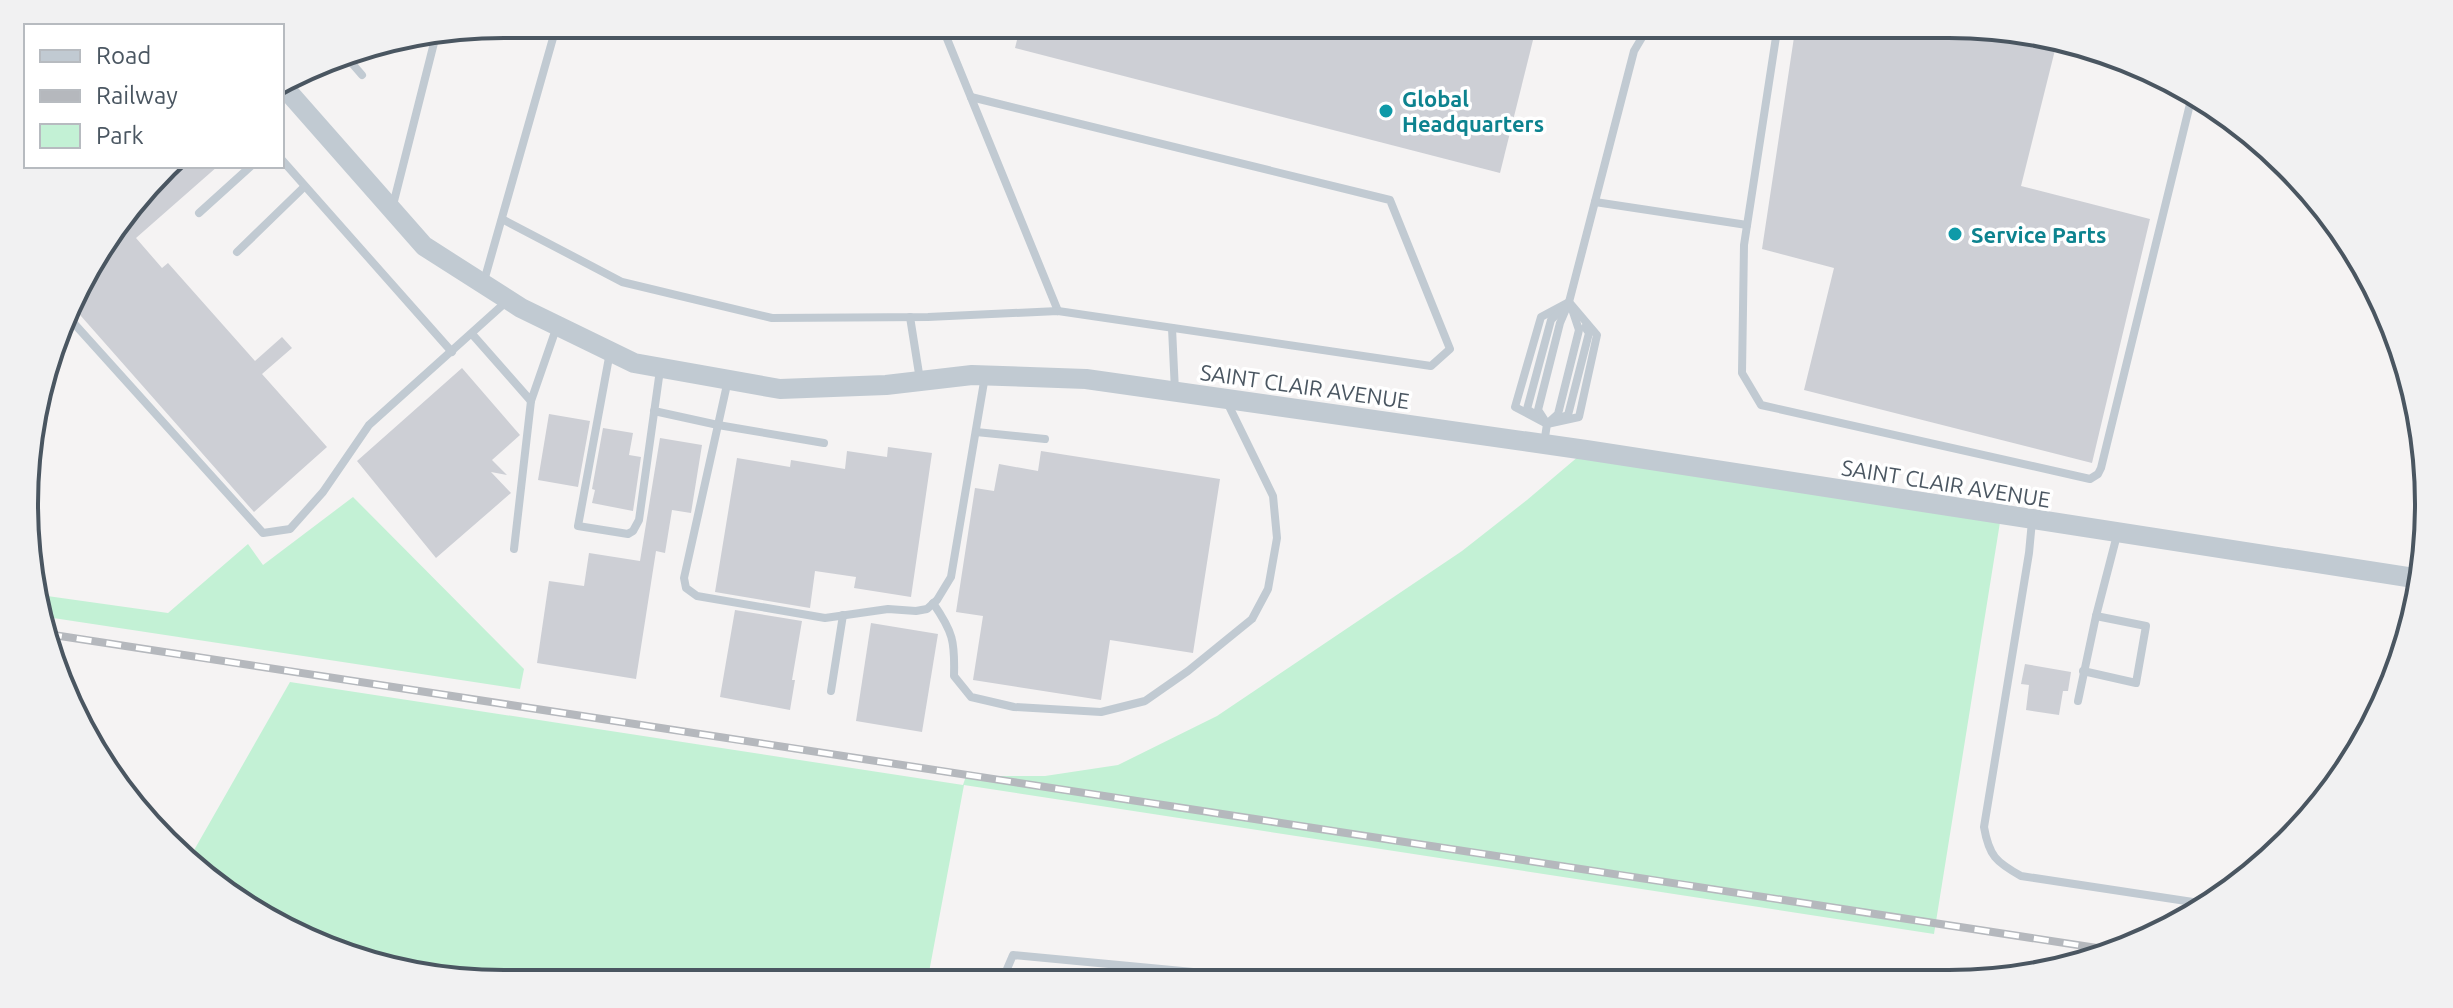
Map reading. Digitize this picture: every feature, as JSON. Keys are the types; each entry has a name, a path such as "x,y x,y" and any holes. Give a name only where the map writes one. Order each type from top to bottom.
{"street":[{"name":"SAINT CLAIR AVENUE","path":"288,91 424,246 508,300 634,363 780,389 886,385 985,376 1086,379 1544,444 2409,577"}],"lane":[{"path":"483,284 553,38"},
{"path":"947,38 1058,311"},
{"path":"1547,424 1538,410 1634,51 1642,38"},
{"path":"1776,38 1744,245 1742,373 1761,405 2075,476 2093,478 2101,468 2190,105"},
{"path":"392,209 434,44"},
{"path":"352,64 362,75"},
{"path":"502,219 622,282 772,318 1058,311 1431,366 1450,349 1390,200 971,97"},
{"path":"284,162 452,352"},
{"path":"199,213 249,168"},
{"path":"237,252 304,187"},
{"path":"1595,202 1747,225"},
{"path":"74,324 263,533 290,529 323,492 369,425 508,300"},
{"path":"1569,302 1597,335 1579,417 1547,424 1515,407 1541,317 1569,302"},
{"path":"1544,444 1547,424 1558,414 1579,330 1569,302"},
{"path":"910,317 921,381"},
{"path":"514,549 531,401 557,325"},
{"path":"1172,328 1175,392"},
{"path":"472,334 531,401"},
{"path":"610,351 578,526 628,534 639,520 660,367"},
{"path":"728,380 684,578 686,588 697,596 825,618 888,609 927,609 951,577 985,376"},
{"path":"933,603 950,627 955,648 954,676 971,697 1014,707 1101,712 1145,701 1252,619 1268,589 1277,538 1273,496 1226,399"},
{"path":"654,411 824,443"},
{"path":"976,432 1045,439"},
{"path":"2032,521 1984,827 1987,848 2000,864 2021,876 2191,902"},
{"path":"2078,701 2117,534"},
{"path":"831,691 843,615"},
{"path":"2083,671 2136,683 2146,626 2096,616"},
{"path":"1007,970 1013,955 1172,970"}],"green space":[{"path":"1586,450 2001,516 1934,934 964,785 929,970 474,969 413,961 326,935 271,908 220,874 194,851 290,682 963,785 966,776 1045,776 1118,765 1217,716 1462,551"},
{"path":"353,497 524,669 520,689 52,618 47,596 168,613 248,544 263,565"}],"building":[{"name":"Global Headquarters","path":"1018,38 1534,38 1500,173 1015,48"},
{"name":"Service Parts","path":"1794,38 1979,39 2055,50 2021,186 2150,219 2092,463 1804,390 1834,268 1762,249"},
{"path":"181,168 216,168 136,238 162,268 168,263 255,361 282,337 292,348 262,374 327,447 254,512 79,314 100,271 134,220"},
{"path":"462,368 520,435 492,460 507,475 491,472 511,493 436,558 357,461"},
{"path":"549,414 590,421 578,487 538,480"},
{"path":"603,428 633,433 629,455 641,457 633,511 592,503"},
{"path":"660,438 702,445 691,513 672,510 665,553 656,551 636,679 537,663 549,581 584,586 589,553 640,561"},
{"path":"888,447 932,453 911,597 854,588 856,577 815,571 810,608 715,592 737,458 790,467 791,460 845,469 847,451 887,457"},
{"path":"1041,451 1220,479 1193,653 1110,640 1101,700 973,680 983,616 956,612 975,488 994,491 999,464 1038,471"},
{"path":"735,610 802,621 790,710 720,697"},
{"path":"871,623 938,634 922,732 856,721"},
{"path":"2025,664 2071,672 2068,691 2063,691 2059,715 2026,710 2029,685 2021,684"}],"railway":[{"path":"57,636 2092,947"}],"place":[{"name":"Global Headquarters","path":"1386,111"},
{"name":"Service Parts","path":"1955,234"}]}
